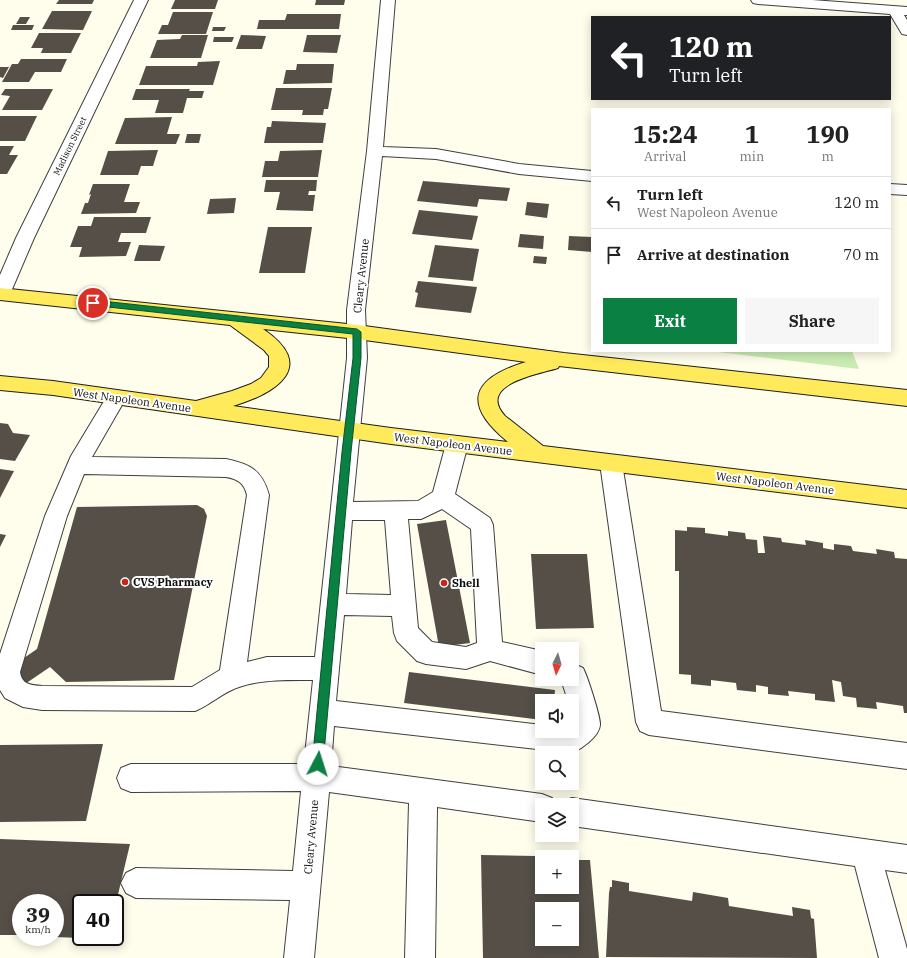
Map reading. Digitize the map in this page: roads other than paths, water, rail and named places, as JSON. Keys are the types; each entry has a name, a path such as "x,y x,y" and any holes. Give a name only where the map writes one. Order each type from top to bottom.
{"main road":[{"path":"0,294 231,317 357,332 564,360 907,398"},
{"path":"192,409 235,398 256,389 271,381 278,372 280,360 276,350 263,338 231,317"},
{"path":"539,454 506,429 490,412 487,398 492,387 506,376 523,369 564,360"},
{"name":"West Napoleon Avenue","path":"0,383 53,388 192,409 458,444 907,499"}],"street":[{"name":"Madison Street","path":"0,294 25,238 141,0"},
{"name":"Cleary Avenue","path":"299,958 357,358 356,310 375,151 388,0"},
{"path":"758,0 814,2 901,11 907,31"},
{"path":"375,151 436,154 519,169 591,176"},
{"path":"891,189 907,190"},
{"path":"116,398 102,424 86,446 56,516 7,672 8,682 15,692 26,696 42,698 195,699 232,677 267,669 327,668"},
{"path":"342,511 421,510 443,497 458,444"},
{"path":"611,463 649,722 907,756"},
{"path":"77,465 226,468 240,470 256,485 258,495 232,677"},
{"path":"443,497 482,525 490,650"},
{"path":"396,511 406,633 426,653 466,658 490,650 535,662"},
{"path":"333,604 404,606"},
{"path":"322,712 570,741 587,725 577,686"},
{"path":"131,778 316,777 535,807"},
{"path":"420,958 423,791"},
{"path":"579,813 907,859"},
{"path":"866,853 894,958"},
{"path":"136,883 306,886"}],"place":[{"name":"CVS Pharmacy","path":"125,582"},
{"name":"Shell","path":"444,583"}]}
